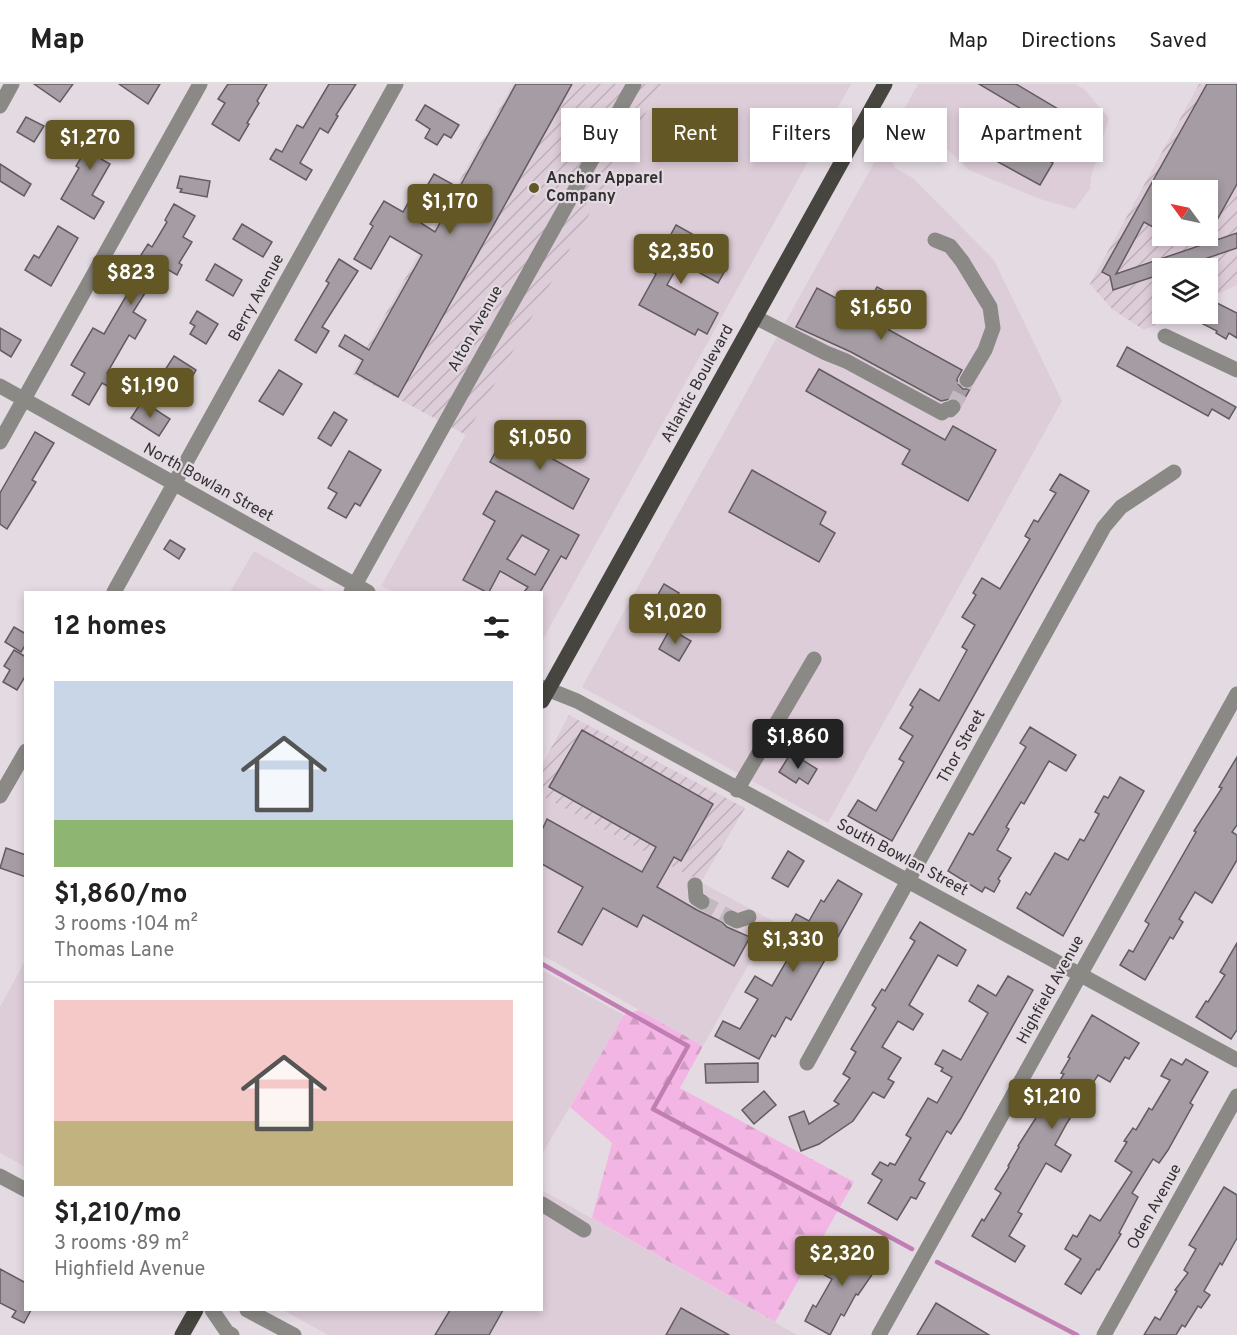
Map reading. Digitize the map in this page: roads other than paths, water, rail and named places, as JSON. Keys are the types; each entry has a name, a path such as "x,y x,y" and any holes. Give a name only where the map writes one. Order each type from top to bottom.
{"main road":[{"name":"Atlantic Boulevard","path":"544,692 755,317 882,85"},
{"path":"182,1335 195,1311"}],"street":[{"path":"0,106 12,84"},
{"path":"0,442 200,84"},
{"name":"Berry Avenue","path":"115,591 396,84"},
{"name":"Alton Avenue","path":"358,590 634,84"},
{"path":"935,240 951,246 990,308 993,328 985,350 966,380"},
{"path":"755,317 846,361 942,413 953,406"},
{"path":"1165,336 1237,370"},
{"name":"North Bowlan Street","path":"0,386 358,590"},
{"name":"Thor Street","path":"807,1063 1104,527 1121,507 1174,472"},
{"path":"737,790 814,659"},
{"name":"South Bowlan Street","path":"544,692 577,701 1237,1060"},
{"name":"Highfield Avenue","path":"879,1335 1237,694"},
{"path":"0,796 24,754"},
{"path":"695,885 696,898 702,902"},
{"path":"731,918 737,921 749,917"},
{"name":"Oden Avenue","path":"1104,1335 1237,1096"},
{"path":"0,1176 24,1185"},
{"path":"543,1205 584,1230"},
{"path":"213,1311 227,1332 232,1335"},
{"path":"249,1311 294,1335"}],"waterway":[{"path":"543,965 688,1046 653,1109 912,1249"},
{"path":"937,1262 1077,1335"}],"tunnel":[{"path":"953,407 967,380"},
{"path":"702,902 731,918"}],"place":[{"name":"Anchor Apparel Company","path":"534,188"}]}
